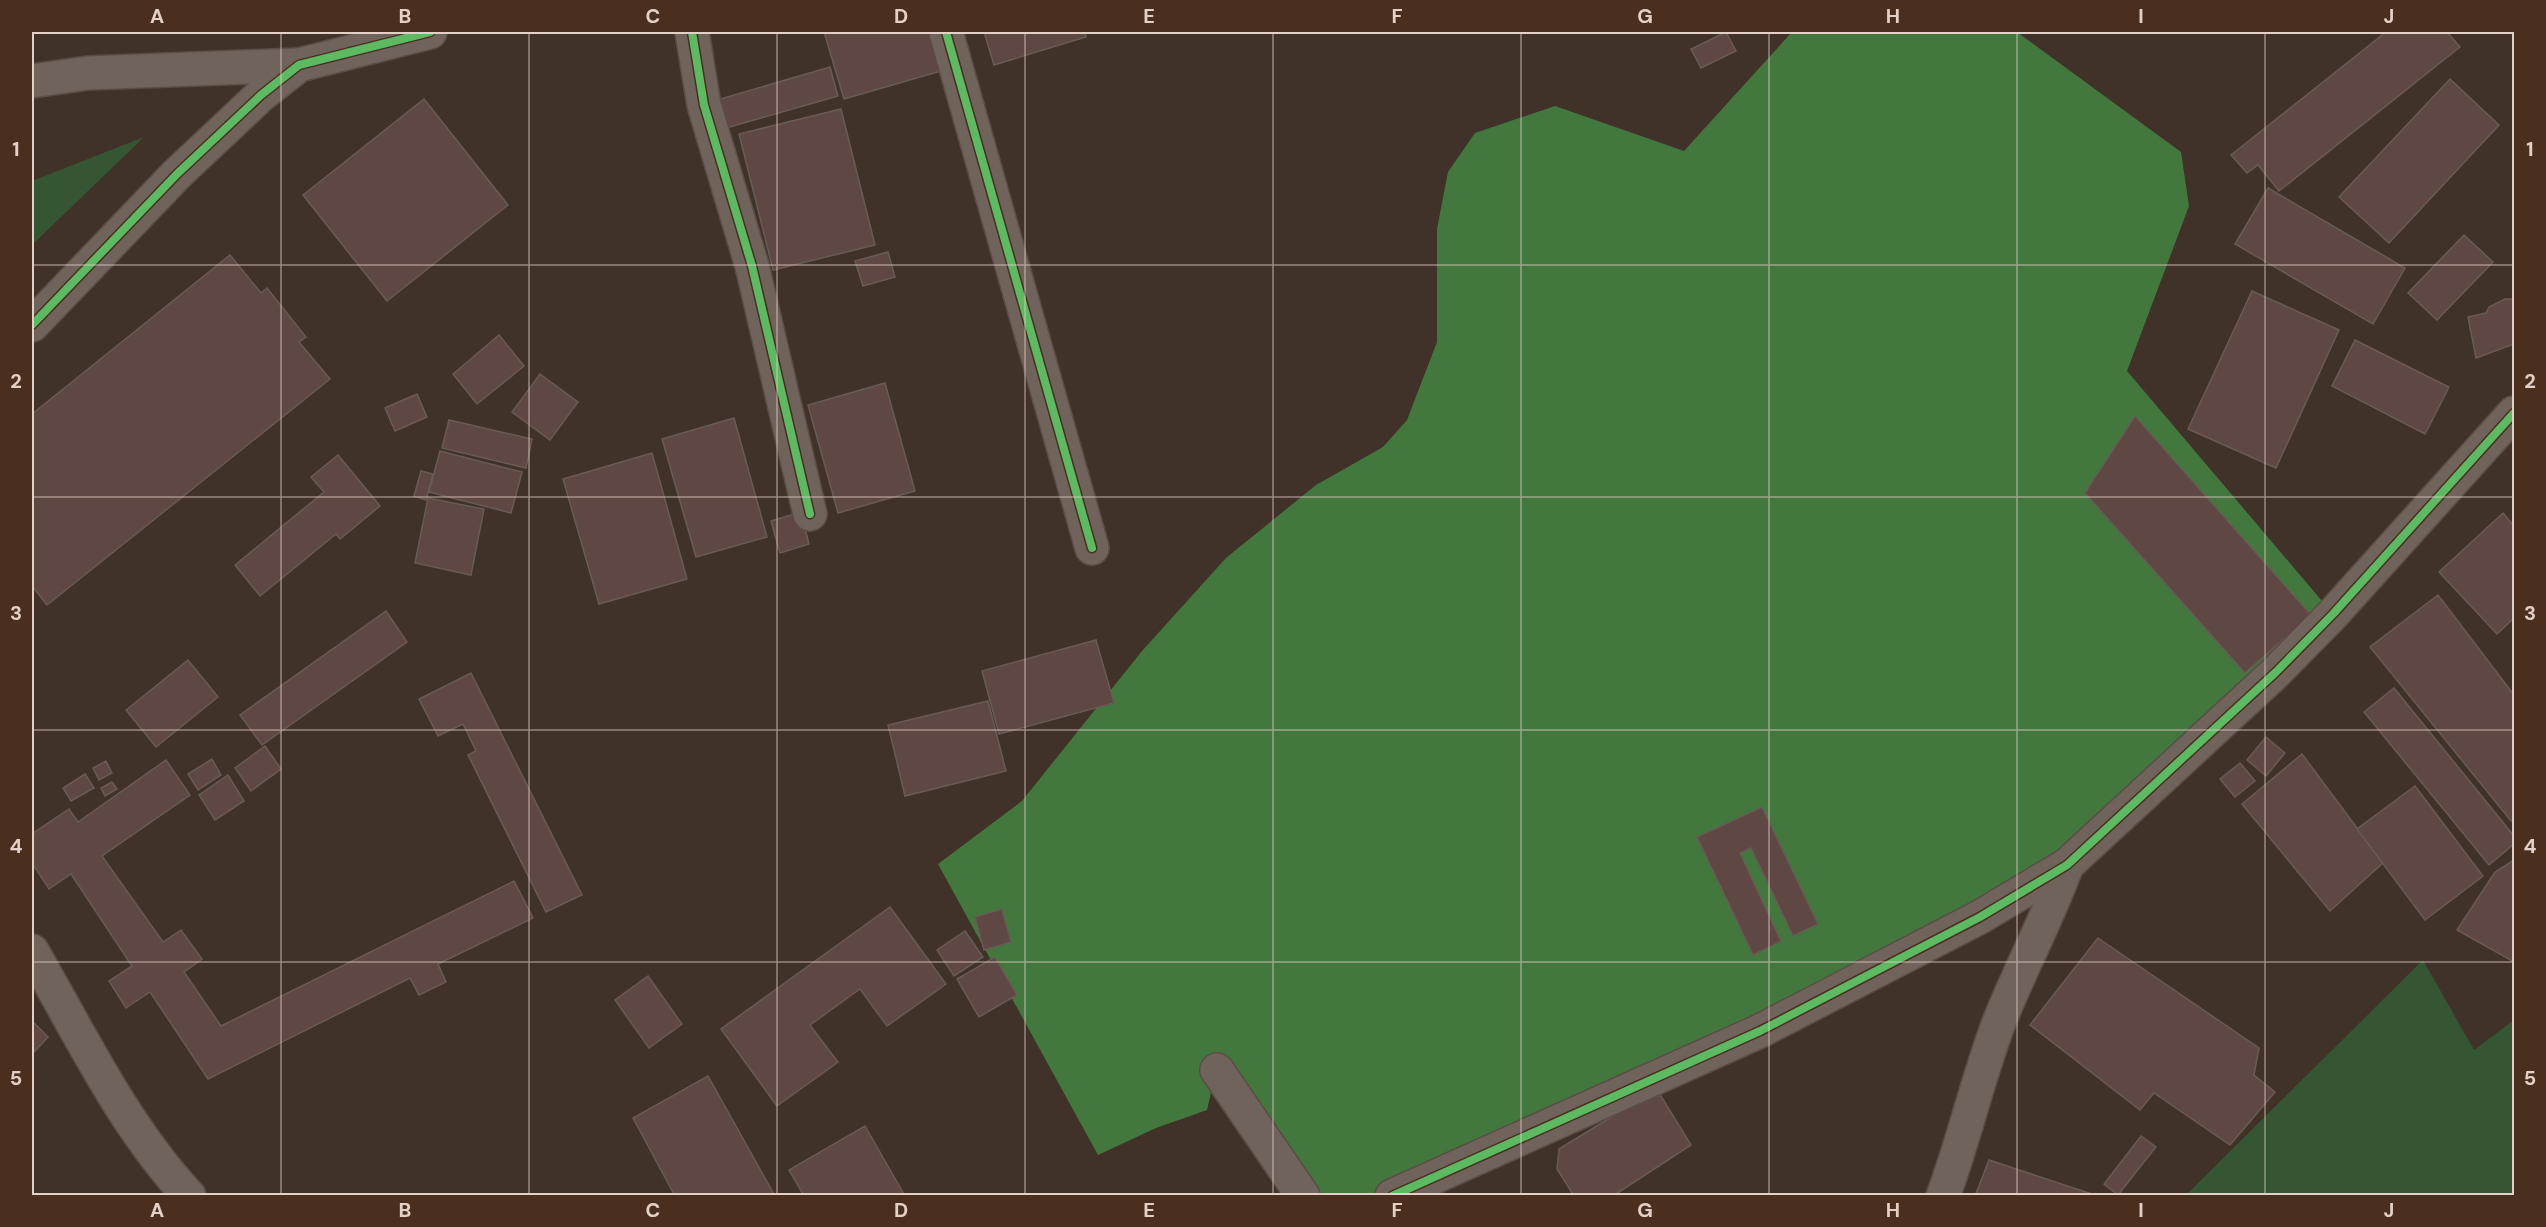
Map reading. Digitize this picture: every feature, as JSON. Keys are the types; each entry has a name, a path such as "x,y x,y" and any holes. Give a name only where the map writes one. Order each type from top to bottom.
{"street":[{"path":"32,81 88,73 299,65 430,32"},
{"path":"693,32 704,105 752,266 810,514"},
{"path":"946,32 1092,548"},
{"path":"32,325 177,174 261,94 299,65"},
{"path":"1392,1196 1760,1031 1980,916 2067,865 2276,672 2333,614 2514,412"},
{"path":"1943,1196 1959,1154 1998,1026 2054,901 2067,865"},
{"path":"32,951 135,1129 161,1166 189,1196"},
{"path":"1217,1070 1303,1196"}],"green space":[{"path":"1792,32 2017,32 2181,152 2189,206 2127,371 2333,614 2276,672 1980,917 1392,1195 1303,1195 1216,1071 1207,1110 1156,1128 1098,1155 938,864 1022,801 1142,651 1226,558 1316,485 1383,447 1407,420 1437,342 1437,229 1448,172 1475,133 1555,106 1684,151"},
{"path":"144,137 32,245 32,181"},
{"path":"2423,960 2474,1050 2514,1020 2514,1195 2186,1195"}],"building":[{"path":"824,32 930,32 941,71 844,99"},
{"path":"984,32 1085,32 1086,37 994,65"},
{"path":"1726,32 1736,51 1701,68 1691,49"},
{"path":"2386,32 2447,32 2460,47 2279,191 2258,165 2247,173 2231,155"},
{"path":"830,67 838,96 726,128 717,100"},
{"path":"2450,79 2499,125 2389,243 2339,197"},
{"path":"424,99 508,205 387,301 303,195"},
{"path":"841,109 875,245 773,270 739,134"},
{"path":"2268,188 2405,268 2373,324 2235,244"},
{"path":"2464,235 2493,262 2437,320 2408,293"},
{"path":"888,252 895,277 863,286 855,261"},
{"path":"230,255 261,293 267,288 306,337 299,342 330,379 47,605 32,586 32,414"},
{"path":"2252,291 2339,330 2276,468 2188,429"},
{"path":"2505,299 2514,299 2514,344 2476,358 2468,317 2486,313 2489,307"},
{"path":"499,335 524,366 477,404 453,374"},
{"path":"2355,340 2449,387 2425,434 2332,386"},
{"path":"540,374 578,402 550,440 512,412"},
{"path":"885,383 915,491 838,513 808,405"},
{"path":"417,394 427,417 395,431 385,408"},
{"path":"2135,416 2311,615 2245,673 2085,493"},
{"path":"734,418 767,537 696,557 662,439"},
{"path":"449,420 532,439 526,468 442,448"},
{"path":"440,451 522,472 511,513 429,492"},
{"path":"652,453 687,579 599,604 563,479"},
{"path":"338,455 380,506 340,539 336,534 260,596 235,565 324,492 311,477"},
{"path":"421,471 433,474 426,500 414,496"},
{"path":"428,498 484,509 471,575 415,563"},
{"path":"801,512 809,544 780,553 771,521"},
{"path":"2503,513 2514,526 2514,618 2497,634 2439,572"},
{"path":"2438,595 2514,695 2514,818 2511,821 2370,647"},
{"path":"386,611 407,642 262,745 240,715"},
{"path":"1096,640 1114,703 999,734 982,671"},
{"path":"188,660 218,697 156,747 126,710"},
{"path":"471,673 582,895 546,912 468,755 476,751 463,724 438,736 419,699"},
{"path":"2394,688 2514,836 2514,844 2489,865 2364,712"},
{"path":"988,701 1006,771 905,796 888,725"},
{"path":"2266,737 2285,753 2266,776 2247,760"},
{"path":"265,746 281,769 251,791 235,768"},
{"path":"2302,754 2383,863 2330,911 2242,804"},
{"path":"212,759 221,775 198,790 188,774"},
{"path":"166,760 190,795 102,856 163,942 181,930 202,959 184,972 221,1026 514,881 533,918 438,964 446,982 419,995 410,978 208,1079 150,992 126,1008 109,981 132,966 71,874 49,889 32,863 32,834 69,809 78,822"},
{"path":"106,761 112,773 99,780 93,768"},
{"path":"2240,763 2255,781 2235,797 2220,779"},
{"path":"85,774 94,788 71,801 63,788"},
{"path":"228,775 244,801 215,820 199,795"},
{"path":"112,782 117,789 105,796 101,788"},
{"path":"2415,786 2483,876 2425,920 2357,829"},
{"path":"1762,807 1818,924 1793,936 1751,848 1740,853 1781,941 1753,955 1697,837"},
{"path":"2514,860 2514,962 2457,930 2495,872"},
{"path":"890,907 946,984 887,1026 860,989 810,1025 838,1062 777,1106 721,1029"},
{"path":"1002,909 1011,942 984,950 975,917"},
{"path":"965,931 983,957 954,976 937,950"},
{"path":"2098,938 2259,1048 2254,1075 2275,1092 2230,1145 2154,1093 2140,1110 2030,1025"},
{"path":"995,957 1017,995 979,1017 957,979"},
{"path":"648,976 682,1024 649,1048 615,1000"},
{"path":"32,1021 48,1037 32,1054"},
{"path":"708,1076 775,1196 675,1196 633,1118"},
{"path":"1647,1095 1661,1096 1691,1145 1613,1196 1574,1196 1557,1169 1559,1149"},
{"path":"865,1126 905,1196 804,1196 789,1170"},
{"path":"2141,1136 2156,1147 2118,1195 2104,1184"},
{"path":"1989,1160 2098,1196 1975,1196"}],"cycle path":[{"path":"32,325 177,174 261,95 299,65 430,32"},
{"path":"692,32 704,105 752,266 810,514"},
{"path":"946,32 1092,548"},
{"path":"1392,1196 1760,1031 1980,917 2067,865 2276,672 2333,614 2514,413"}]}
